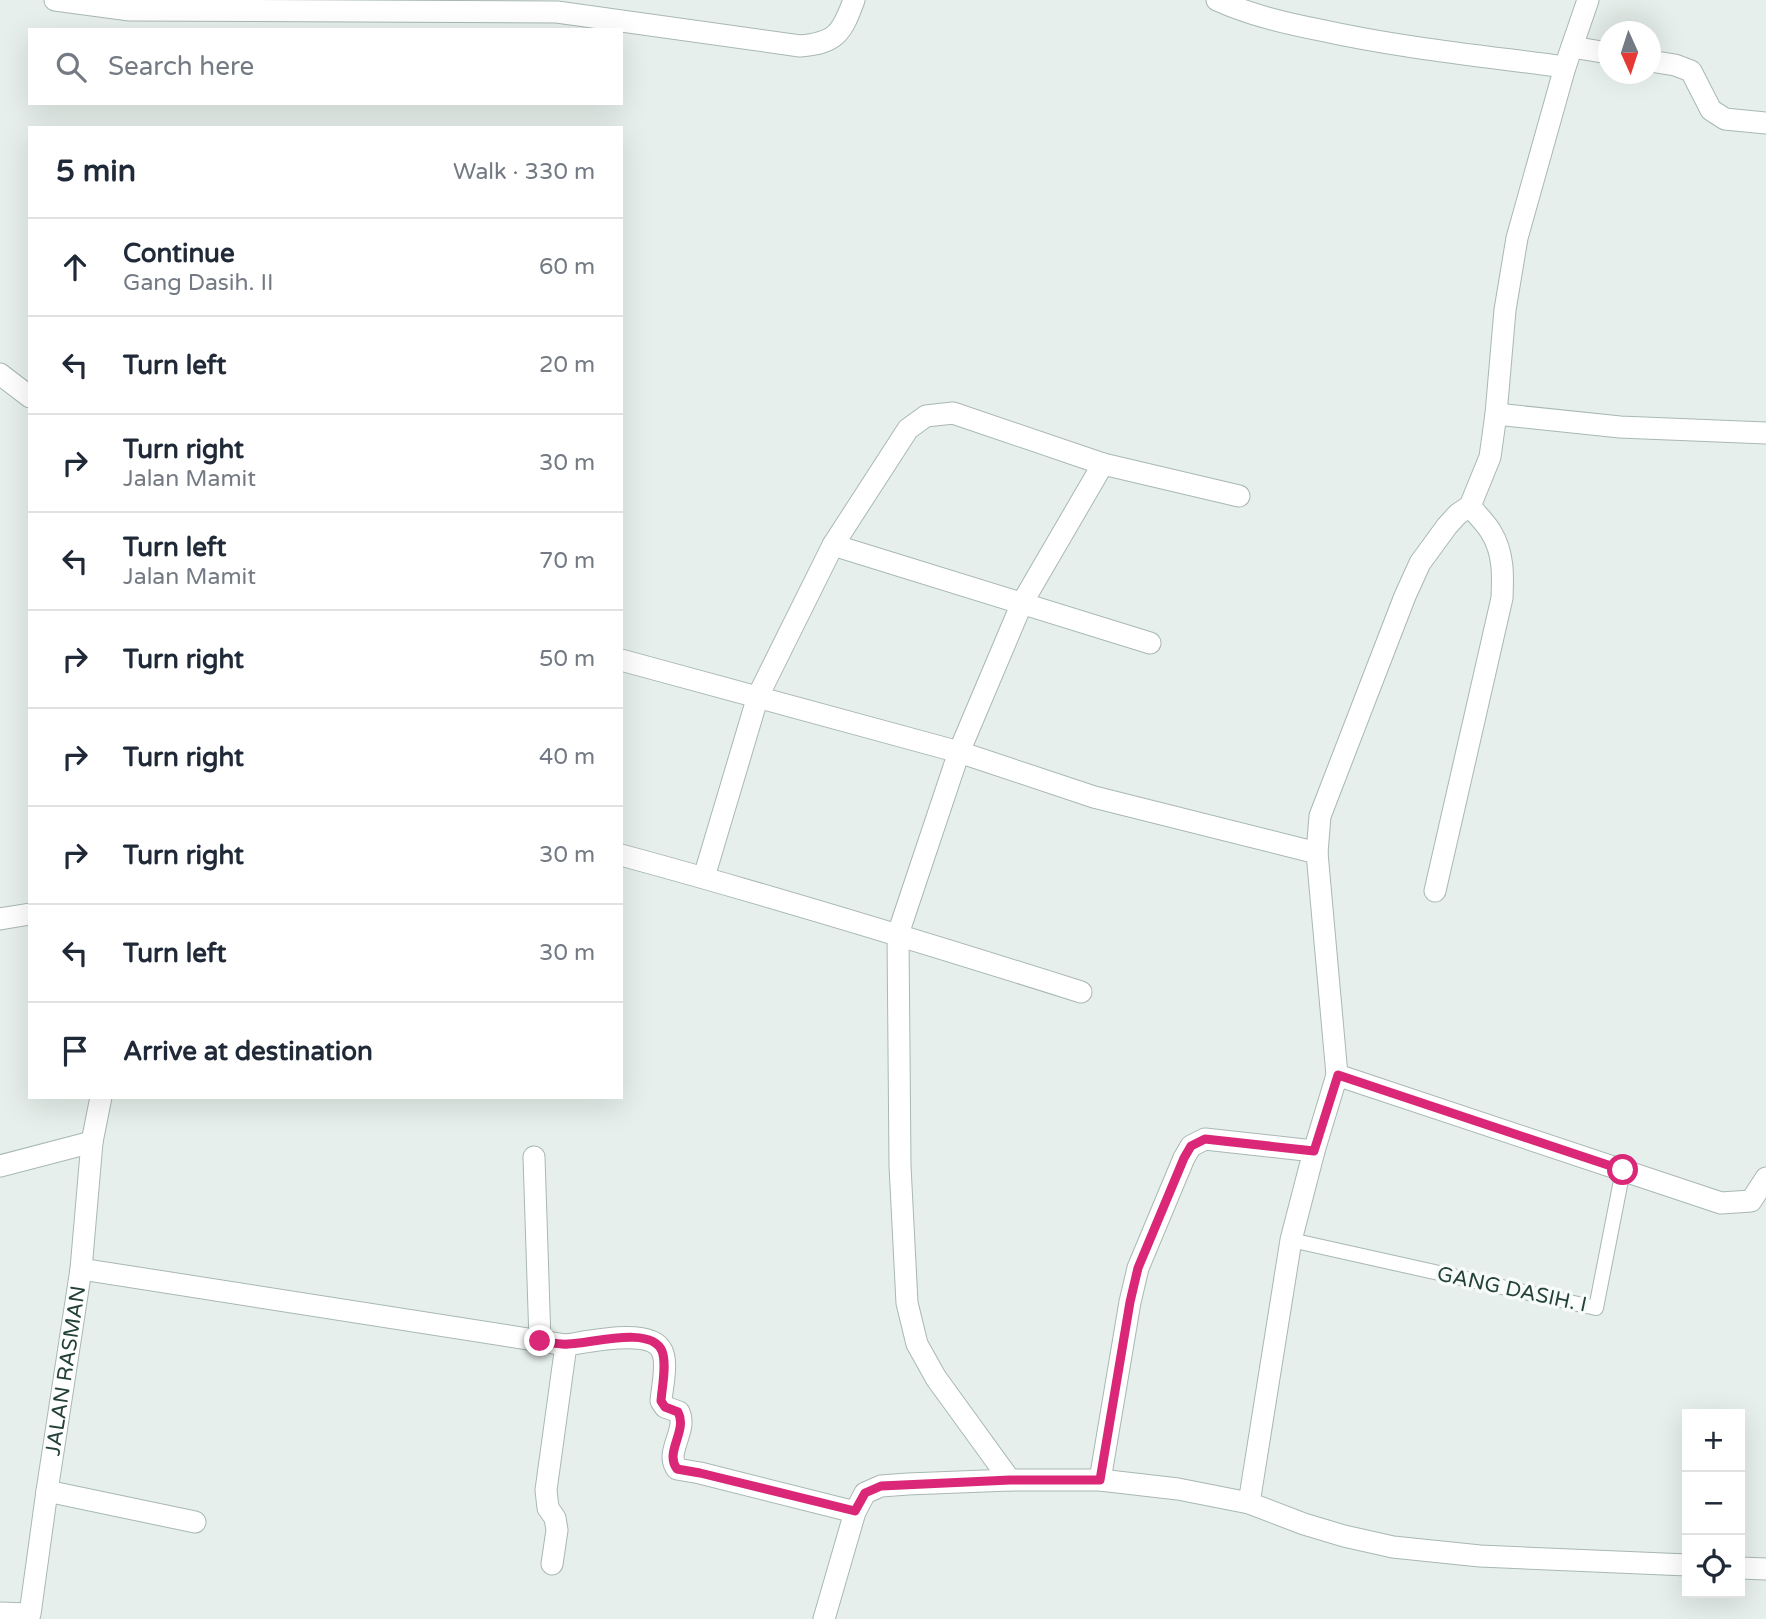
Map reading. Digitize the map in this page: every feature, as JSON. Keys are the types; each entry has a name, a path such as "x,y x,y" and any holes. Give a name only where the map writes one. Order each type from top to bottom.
{"street":[{"path":"55,0 130,10 558,6 800,46 819,44 833,37 846,21 854,0"},
{"path":"1250,1503 1291,1240 1314,1151 1338,1075 1317,853 1320,816 1420,563 1447,526 1470,506 1490,457 1505,310 1517,238 1588,0"},
{"path":"1229,3 1275,21 1364,40 1569,57 1598,54"},
{"path":"1661,63 1691,71 1711,110 1725,119 1766,123"},
{"path":"0,374 28,395"},
{"path":"704,877 758,696 833,545 908,429 926,416 953,413 1103,464 1240,496"},
{"path":"1496,414 1620,427 1766,433"},
{"path":"1010,1480 936,1378 917,1344 907,1303 900,1167 898,934 959,752 1022,603 1103,464"},
{"path":"1435,891 1502,598 1503,572 1500,555 1492,533 1470,506"},
{"path":"833,545 1150,643"},
{"path":"623,661 959,752 1094,797 1317,853"},
{"path":"623,856 898,934 1081,992"},
{"path":"0,919 28,914"},
{"path":"1338,1075 1721,1203 1751,1201 1766,1178"},
{"name":"JALAN RASMAN","path":"0,1613 30,1616 81,1269 92,1142 101,1099"},
{"path":"1100,1480 1138,1268 1191,1146 1205,1139 1314,1151"},
{"path":"0,1166 92,1142"},
{"path":"534,1157 540,1341"},
{"path":"81,1269 566,1345 628,1337 653,1341 662,1349 664,1361 661,1401 665,1407 678,1412 682,1418 672,1458 677,1469 855,1511"},
{"path":"552,1564 557,1530 555,1518 548,1508 546,1490 566,1345"},
{"path":"824,1619 855,1511 865,1493 881,1486 1010,1480 1100,1480 1178,1489 1250,1503 1304,1524 1392,1547 1480,1556 1682,1565"},
{"path":"47,1491 195,1522"},
{"path":"1745,1568 1766,1569"}],"lane":[{"name":"GANG DASIH. I","path":"1291,1240 1596,1308 1623,1170"}],"route":[{"path":"540,1341 566,1345 628,1337 653,1341 662,1349 664,1361 661,1401 665,1407 678,1412 682,1418 672,1458 677,1469 855,1511 865,1493 881,1486 1010,1480 1100,1480 1138,1268 1191,1146 1205,1139 1314,1151 1338,1075 1623,1170"}]}
